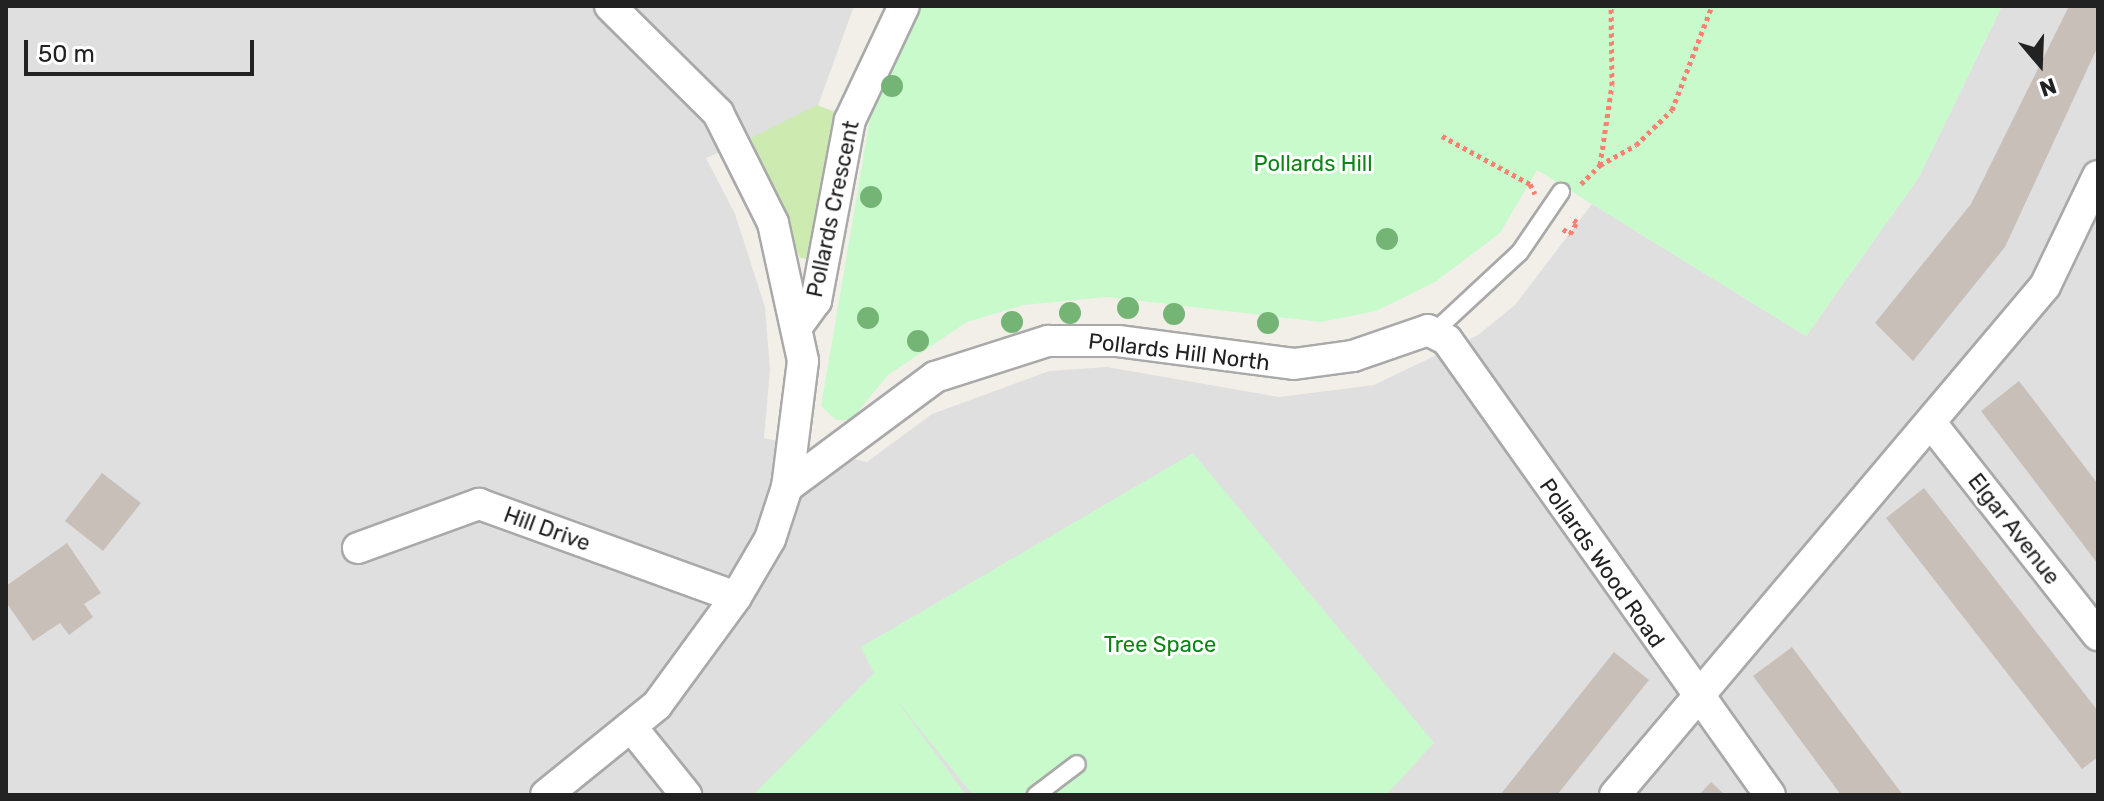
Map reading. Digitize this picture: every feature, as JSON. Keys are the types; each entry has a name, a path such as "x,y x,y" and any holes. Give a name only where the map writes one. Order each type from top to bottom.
{"street":[{"path":"546,795 633,729 736,597 770,539 787,487 803,388 799,324 773,223 738,142 688,78 610,6"},
{"name":"Pollards Crescent","path":"799,324 816,301 850,120 904,6"},
{"path":"1615,795 1695,697 1931,423 2055,270 2098,176"},
{"name":"Pollards Hill North","path":"787,487 814,474 918,386 994,353 1094,340 1316,363 1435,331"},
{"name":"Pollards Wood Road","path":"1435,331 1695,697 1770,795"},
{"name":"Elgar Avenue","path":"1931,423 2098,635"},
{"name":"Hill Drive","path":"358,548 479,504 736,597"},
{"path":"633,729 686,795"}],"lane":[{"name":"Pollards Hill North","path":"1435,331 1499,274 1546,215 1569,196"},
{"path":"1036,795 1077,764"}],"path":[{"path":"1600,165 1612,85 1611,6"},
{"path":"1442,136 1530,184 1546,215 1570,234 1577,222 1564,215 1569,196 1600,165 1636,145 1672,110 1712,6"}],"shaded area":[{"path":"6,6 854,6 816,111 706,158 735,214 765,307 770,370 764,438 867,462 932,414 1049,371 1107,367 1279,397 1374,385 1478,335 1515,305 1592,204 1806,336 1919,177 2002,6 2098,6 2098,795 6,795"}],"green space":[{"name":"Pollards Hill","path":"921,6 2002,6 1919,177 1806,336 1537,170 1500,233 1435,282 1376,311 1321,322 1107,297 1024,305 967,322 888,375 851,420 836,420 821,406 871,113"},
{"path":"817,105 835,112 810,259 800,258 751,138"},
{"name":"Tree Space","path":"1193,453 1434,743 1386,795 973,795 893,696 966,795 753,795 874,673 861,647"}],"building":[{"path":"2069,6 2098,6 2098,46 2005,247 1913,361 1875,323 1971,204"},
{"path":"2019,381 2098,484 2098,564 1981,411"},
{"path":"102,473 141,503 103,551 65,521"},
{"path":"1924,488 2098,711 2098,757 2082,769 1886,518"},
{"path":"67,543 101,593 84,604 93,617 69,635 60,623 33,641 6,602 6,586"},
{"path":"1792,647 1903,795 1841,795 1753,676"},
{"path":"1614,652 1649,680 1557,795 1500,795"},
{"path":"1711,782 1725,795 1699,795"}]}
